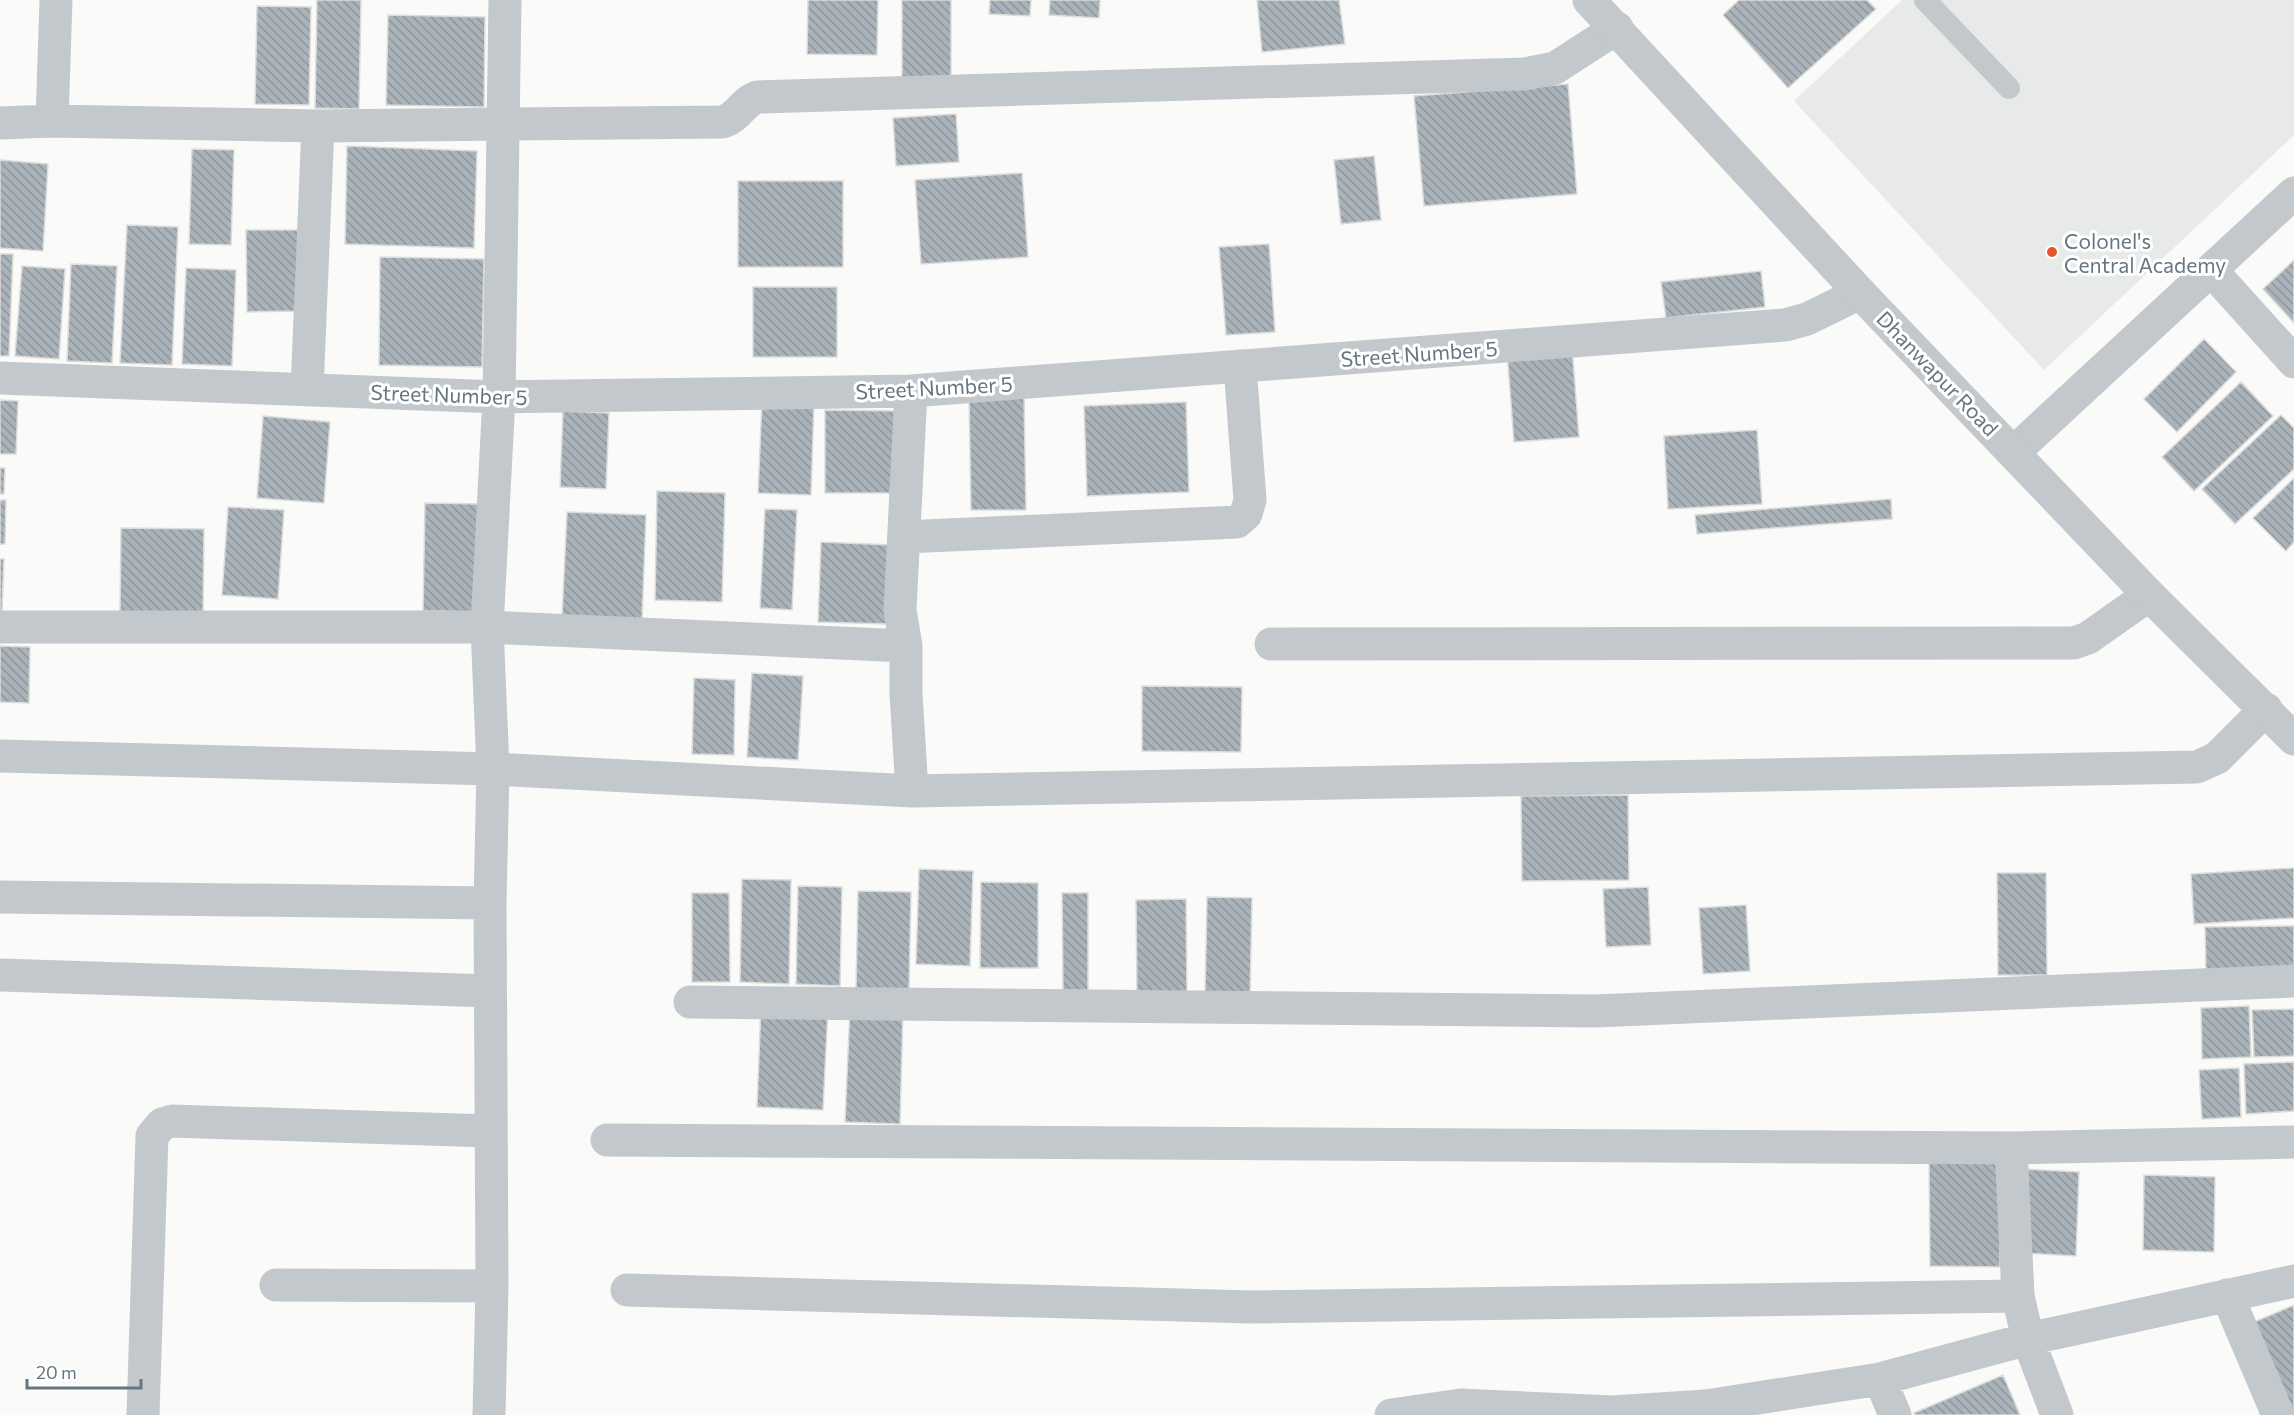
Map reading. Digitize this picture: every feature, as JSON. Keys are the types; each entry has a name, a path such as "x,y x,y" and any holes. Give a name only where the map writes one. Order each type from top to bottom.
{"street":[{"path":"52,121 56,0"},
{"path":"489,1415 492,1286 490,903 493,769 487,627 499,398 505,126 505,0"},
{"name":"Dhanwapur Road","path":"1589,0 1860,293 2149,595 2294,739"},
{"path":"0,123 52,121 318,126 505,126 722,122 734,118 747,102 758,98 1525,74 1555,68 1617,28"},
{"path":"307,390 318,126"},
{"path":"2014,452 2294,193"},
{"path":"2212,271 2294,362"},
{"name":"Street Number 5","path":"0,378 499,398 911,391 1785,325 1807,319 1860,293"},
{"path":"904,537 1237,522 1246,514 1250,500 1240,366"},
{"path":"911,391 900,610 906,646 906,694 912,791"},
{"path":"1271,644 2073,643 2088,638 2149,595"},
{"path":"0,627 487,627 906,646"},
{"path":"0,756 493,769 912,791 2197,766 2217,758 2265,709"},
{"path":"0,897 490,903"},
{"path":"0,975 490,991"},
{"path":"690,1002 1596,1011 2294,981"},
{"path":"143,1415 152,1136 162,1124 172,1121 490,1131"},
{"path":"607,1140 2011,1148 2294,1142"},
{"path":"2011,1148 2018,1296 2028,1339 2057,1415"},
{"path":"1391,1415 1464,1410 1612,1413 1708,1410 1880,1379 2028,1339 2294,1281"},
{"path":"276,1285 492,1286"},
{"path":"627,1290 1252,1307 2018,1296"},
{"path":"2227,1295 2278,1415"},
{"path":"1880,1379 1895,1415"}],"lane":[{"path":"1925,0 2009,88"}],"shaded area":[{"name":"Colonel's Central Academy","path":"1902,0 2294,0 2294,135 2044,370 1794,101"}],"building":[{"path":"317,0 361,0 359,109 315,108"},
{"path":"808,0 878,0 877,55 807,54"},
{"path":"902,0 951,0 951,87 902,87"},
{"path":"990,0 1031,0 1030,16 989,14"},
{"path":"1050,0 1100,0 1099,18 1049,15"},
{"path":"1257,0 1339,0 1345,44 1262,52"},
{"path":"1739,0 1867,0 1876,9 1788,88 1723,15"},
{"path":"257,6 311,7 309,105 255,104"},
{"path":"388,15 485,17 484,107 386,105"},
{"path":"1568,84 1577,194 1424,206 1414,96"},
{"path":"956,114 959,162 896,166 893,118"},
{"path":"347,146 477,151 474,248 345,244"},
{"path":"192,149 234,150 231,245 189,244"},
{"path":"1374,156 1381,220 1341,224 1334,160"},
{"path":"0,160 48,164 43,251 0,248"},
{"path":"1022,173 1028,257 921,264 915,180"},
{"path":"738,181 843,181 843,267 738,267"},
{"path":"127,225 178,227 172,365 120,363"},
{"path":"246,230 298,230 299,311 247,312"},
{"path":"1269,244 1275,332 1226,335 1219,247"},
{"path":"0,254 13,254 9,356 0,356"},
{"path":"380,257 484,259 482,367 379,365"},
{"path":"2294,260 2294,323 2263,289"},
{"path":"71,264 117,266 112,363 67,361"},
{"path":"22,266 65,269 59,359 15,356"},
{"path":"186,268 236,270 232,366 182,364"},
{"path":"1761,271 1765,307 1666,318 1661,282"},
{"path":"753,287 837,287 837,357 753,357"},
{"path":"2204,339 2236,372 2177,432 2144,399"},
{"path":"1572,346 1579,437 1514,442 1507,352"},
{"path":"2241,382 2273,416 2194,491 2162,457"},
{"path":"1024,396 1026,510 971,510 969,397"},
{"path":"0,400 18,401 16,454 0,454"},
{"path":"762,402 814,404 811,495 758,493"},
{"path":"1186,402 1189,492 1087,496 1084,406"},
{"path":"825,410 898,411 898,493 825,493"},
{"path":"563,411 609,413 606,489 560,487"},
{"path":"2281,415 2294,428 2294,469 2235,524 2202,489"},
{"path":"263,416 330,422 324,503 257,498"},
{"path":"1757,430 1762,504 1668,509 1664,436"},
{"path":"0,468 5,468 4,494 0,494"},
{"path":"2294,478 2294,542 2286,551 2253,518"},
{"path":"657,491 725,493 722,602 655,600"},
{"path":"1891,499 1892,519 1697,534 1695,515"},
{"path":"0,500 6,500 5,544 0,544"},
{"path":"425,503 481,504 479,612 423,611"},
{"path":"228,507 284,510 278,599 222,595"},
{"path":"765,509 797,510 792,610 760,608"},
{"path":"567,512 646,515 642,620 562,617"},
{"path":"121,528 204,529 203,615 120,613"},
{"path":"821,542 892,545 889,624 818,622"},
{"path":"0,559 4,559 2,612 0,612"},
{"path":"0,646 30,647 29,703 0,702"},
{"path":"752,673 803,676 798,760 747,757"},
{"path":"694,678 735,680 734,755 692,754"},
{"path":"1142,686 1242,687 1241,752 1142,751"},
{"path":"1628,795 1629,880 1522,881 1521,796"},
{"path":"2294,868 2294,918 2194,924 2191,874"},
{"path":"919,869 973,871 970,966 916,964"},
{"path":"1997,873 2046,873 2047,975 1998,975"},
{"path":"742,879 791,880 789,984 740,982"},
{"path":"981,882 1038,883 1038,968 980,968"},
{"path":"798,886 842,887 840,986 796,984"},
{"path":"1648,887 1651,945 1606,947 1603,889"},
{"path":"858,891 911,892 909,991 856,989"},
{"path":"692,893 729,893 730,982 692,982"},
{"path":"1062,893 1088,893 1088,990 1063,990"},
{"path":"1207,897 1252,898 1250,997 1205,996"},
{"path":"1186,899 1187,997 1137,997 1136,900"},
{"path":"1746,905 1750,971 1703,974 1699,908"},
{"path":"2294,926 2294,974 2206,975 2205,927"},
{"path":"761,1005 828,1008 823,1110 757,1107"},
{"path":"2249,1006 2251,1057 2202,1059 2201,1008"},
{"path":"850,1008 903,1010 900,1124 845,1122"},
{"path":"2294,1009 2294,1056 2254,1057 2252,1010"},
{"path":"2294,1062 2294,1111 2246,1114 2244,1064"},
{"path":"2239,1068 2241,1117 2202,1119 2199,1070"},
{"path":"1929,1157 1999,1157 2000,1267 1930,1266"},
{"path":"2024,1169 2079,1172 2076,1256 2021,1253"},
{"path":"2144,1175 2215,1177 2214,1252 2143,1250"},
{"path":"2294,1305 2294,1415 2252,1323"},
{"path":"2003,1375 2020,1415 1915,1415 1914,1413"}],"place":[{"name":"Colonel's Central Academy","path":"2052,252"}]}
